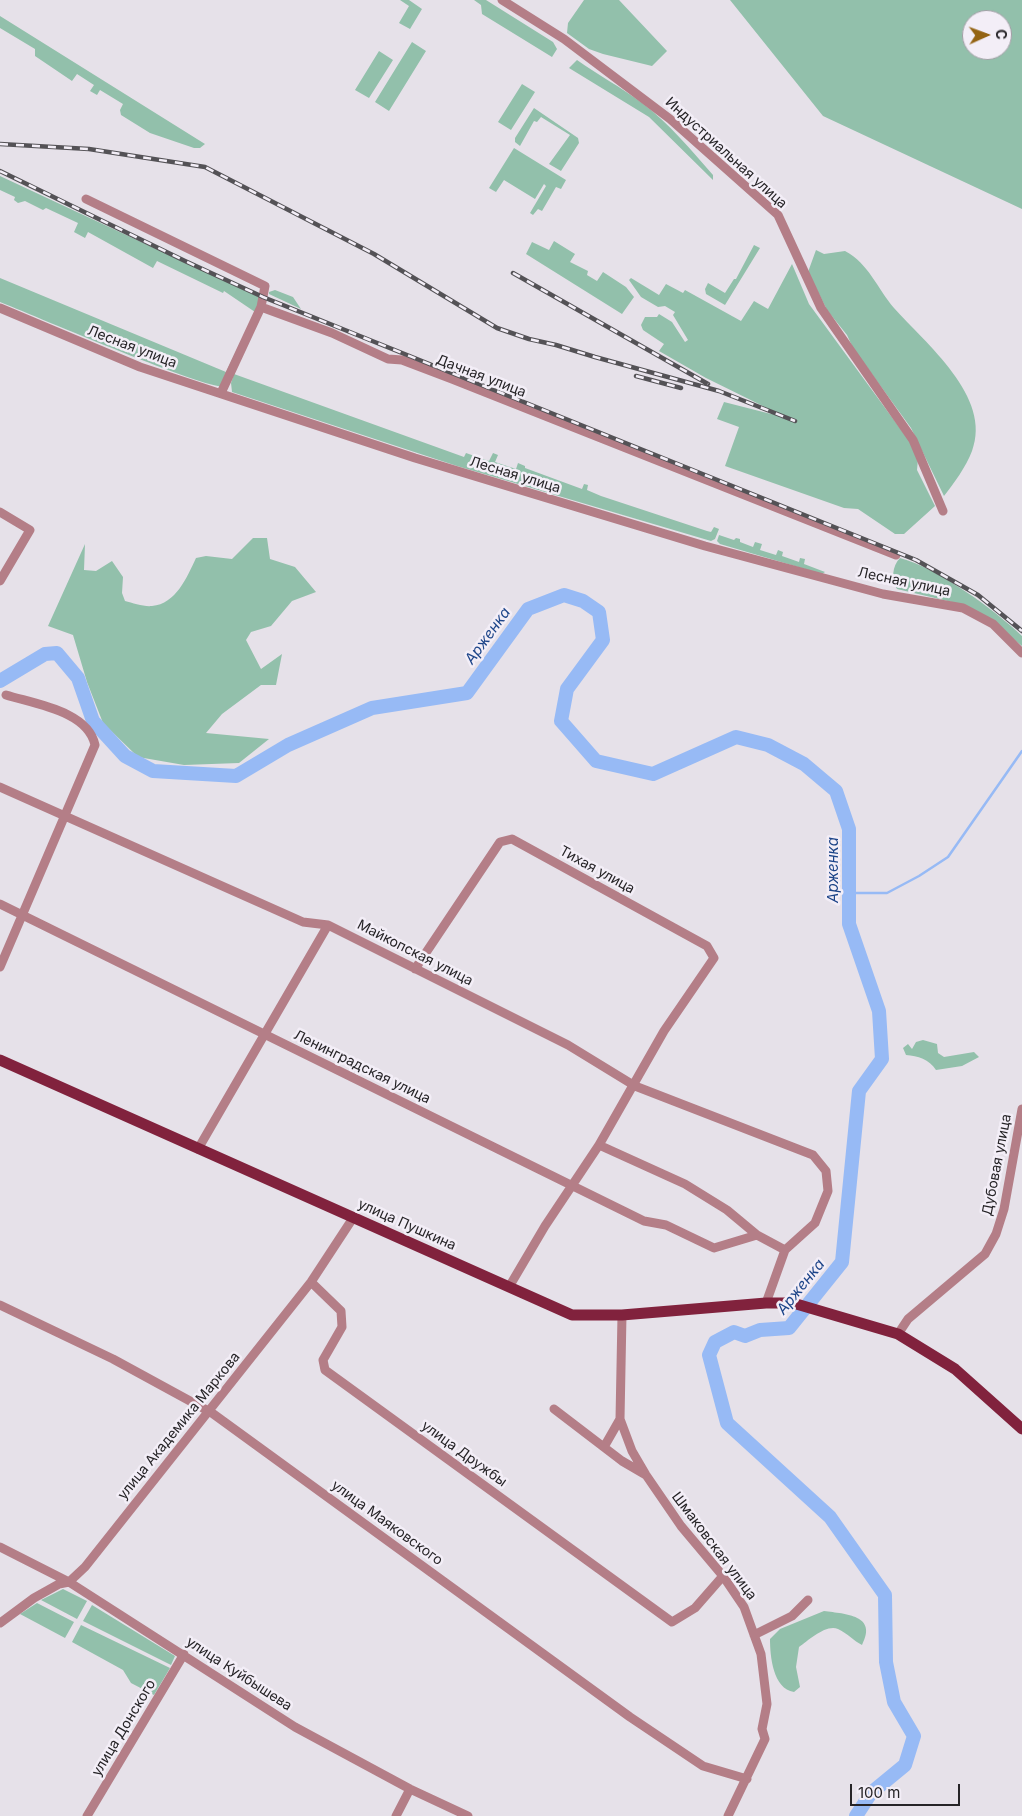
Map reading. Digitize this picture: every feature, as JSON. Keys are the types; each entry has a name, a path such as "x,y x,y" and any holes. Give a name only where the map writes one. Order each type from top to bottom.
{"main road":[{"name":"улица Пушкина","path":"0,1060 572,1315 622,1315 766,1302 793,1303 898,1334 955,1369 1022,1429"}],"street":[{"name":"Индустриальная улица","path":"502,0 567,42 670,119 778,215 821,308 913,440 943,511"},
{"path":"86,199 265,286 261,307 222,393"},
{"name":"Дачная улица","path":"261,307 332,333 388,359 402,360 452,379 896,556"},
{"name":"Лесная улица","path":"0,308 140,367 222,393 301,422 416,458 705,546 883,594 963,608 993,624 1022,653"},
{"path":"0,512 30,530 0,581"},
{"path":"0,967 95,744 92,734 73,717 6,695"},
{"name":"Майкопская улица","path":"0,786 63,816 303,922 328,925 568,1045 634,1086 813,1155 826,1171 828,1191 814,1222 784,1250"},
{"name":"Тихая улица","path":"416,969 500,842 512,839 706,946 714,958 664,1031 634,1086"},
{"name":"Ленинградская улица","path":"0,904 644,1221 666,1225 714,1248 757,1235"},
{"path":"198,1149 220,1109 266,1035 328,925"},
{"path":"509,1288 634,1086"},
{"name":"Дубовая улица","path":"898,1334 908,1319 985,1254 996,1234 1004,1209 1022,1109"},
{"path":"599,1145 686,1184 727,1210 757,1235 784,1250 766,1302"},
{"name":"улица Академика Маркова","path":"0,1623 34,1598 59,1584 69,1582 85,1567 311,1282 353,1218"},
{"name":"улица Дружбы","path":"311,1282 341,1311 342,1328 324,1360 325,1370 672,1622 695,1608 723,1576"},
{"name":"улица Маяковского","path":"0,1305 113,1359 209,1411 630,1717 703,1766 747,1779"},
{"name":"Шмаковская улица","path":"622,1315 620,1419 632,1451 681,1526 723,1576 744,1607 761,1654 766,1704 762,1729 765,1739 728,1816"},
{"name":"Шмаковская улица","path":"554,1409 604,1447 646,1475"},
{"path":"604,1447 620,1419"},
{"name":"улица Куйбышева","path":"0,1547 69,1582 184,1654 295,1727 410,1789 468,1816"},
{"path":"754,1635 792,1616 808,1600"},
{"name":"улица Донского","path":"87,1816 184,1654"},
{"path":"396,1816 410,1789"}],"green space":[{"path":"400,0 409,0 422,9 410,29 399,23 409,6"},
{"path":"474,0 486,0 553,42 557,49 552,57 482,14 481,5"},
{"path":"584,0 619,0 667,51 652,66 589,49 567,33 568,23"},
{"path":"730,0 1022,0 1022,209 823,116"},
{"path":"0,16 205,144 200,148 194,148 150,133 121,115 120,110 123,104 100,90 97,95 90,91 94,85 77,74 72,81 35,56 35,49 0,28"},
{"path":"412,42 426,51 389,111 375,102"},
{"path":"379,51 393,60 369,98 355,90"},
{"path":"577,60 652,111 679,137 713,175 713,180 649,117 569,68"},
{"path":"522,84 535,92 511,130 498,122"},
{"path":"534,108 578,138 579,143 561,171 549,164 570,135 541,117 537,122 534,121 520,146 515,142 515,138"},
{"path":"514,148 566,180 561,189 556,187 542,211 538,209 533,215 530,213 546,186 544,184 535,199 504,180 496,192 489,188"},
{"path":"0,176 261,298 255,312 224,291 223,293 157,261 153,268 88,232 85,238 74,232 78,223 46,208 43,210 25,201 18,203 14,200 15,197 0,190"},
{"path":"554,241 575,254 570,262 588,271 587,275 597,281 603,272 626,287 634,297 622,314 526,254 532,242 549,250"},
{"path":"754,245 760,248 725,305 706,294 705,289 708,283 725,293 734,279 736,279"},
{"path":"816,250 824,254 845,251 867,269 894,308 938,354 965,391 973,411 976,431 972,451 963,469 944,496 911,428 853,348 847,335 827,310 808,272"},
{"path":"792,264 809,304 910,442 918,459 917,470 935,506 904,534 895,534 858,509 844,508 725,466 739,427 717,419 724,402 771,414 773,411 706,378 659,351 664,344 643,330 641,325 645,317 657,317 659,314 672,322 685,342 688,340 673,315 675,312 665,306 658,307 641,297 629,280 631,278 659,295 666,284 683,293 685,290 741,321 754,301 768,309"},
{"path":"0,278 226,372 253,317 222,386 209,384 153,364 0,302"},
{"path":"275,290 293,297 301,309 269,294 269,292"},
{"path":"234,374 464,457 466,453 489,461 493,453 498,455 495,462 516,469 518,463 525,466 525,468 582,489 584,484 588,485 587,490 601,496 707,531 711,532 714,527 719,529 715,539 711,541 457,466 232,392 231,383"},
{"path":"719,535 734,540 736,538 740,539 740,542 753,547 755,542 762,544 760,550 776,555 778,550 783,552 782,556 799,562 800,558 805,559 804,564 825,572 822,574 720,544 717,541"},
{"path":"253,538 267,538 270,559 295,567 316,592 292,601 271,626 251,632 246,640 261,669 282,654 276,685 261,685 222,714 206,733 269,739 239,763 184,765 138,757 103,723 87,682 73,635 48,626 85,544 84,570 96,571 112,561 123,577 122,593 125,601 138,605 152,606 168,600 174,595 180,588 196,558 206,556 232,559"},
{"path":"900,558 931,571 981,602 1022,636 1022,646 982,614 956,603 897,589 893,573 895,565"},
{"path":"923,1040 937,1044 938,1053 944,1057 974,1052 979,1057 962,1066 936,1070 923,1059 906,1055 903,1048 908,1044 912,1049 916,1042"},
{"path":"63,1589 87,1601 77,1619 41,1600"},
{"path":"37,1603 74,1622 65,1638 20,1614"},
{"path":"92,1605 175,1656 171,1665 83,1621"},
{"path":"824,1611 850,1615 863,1622 866,1627 866,1635 862,1645 838,1629 828,1629 818,1634 799,1647 796,1667 800,1687 794,1692 787,1690 781,1685 774,1671 770,1639 780,1629"},
{"path":"81,1625 170,1668 154,1695 131,1683 123,1670 72,1642"}],"waterway":[{"name":"Арженка","path":"0,681 45,654 57,653 78,678 93,721 125,756 153,771 236,776 288,745 372,708 467,693 528,609 564,595 583,601 599,612 603,640 567,689 561,721 596,761 653,774 736,737 768,745 804,764 836,791 849,829 849,924 879,1011 882,1059 859,1091 842,1262 789,1328 760,1330 745,1336 734,1332 715,1342 709,1355 727,1423 830,1517 885,1595 886,1662 894,1702 914,1736 905,1765 871,1793 856,1816"},
{"path":"849,893 887,893 919,876 948,857 1022,751"}],"railway":[{"path":"0,144 89,149 205,167 374,254 497,328 529,339 719,391 795,421"},
{"path":"0,171 263,297 916,560 978,595 1022,631"},
{"path":"513,273 708,384"},
{"path":"636,376 681,388"}]}
